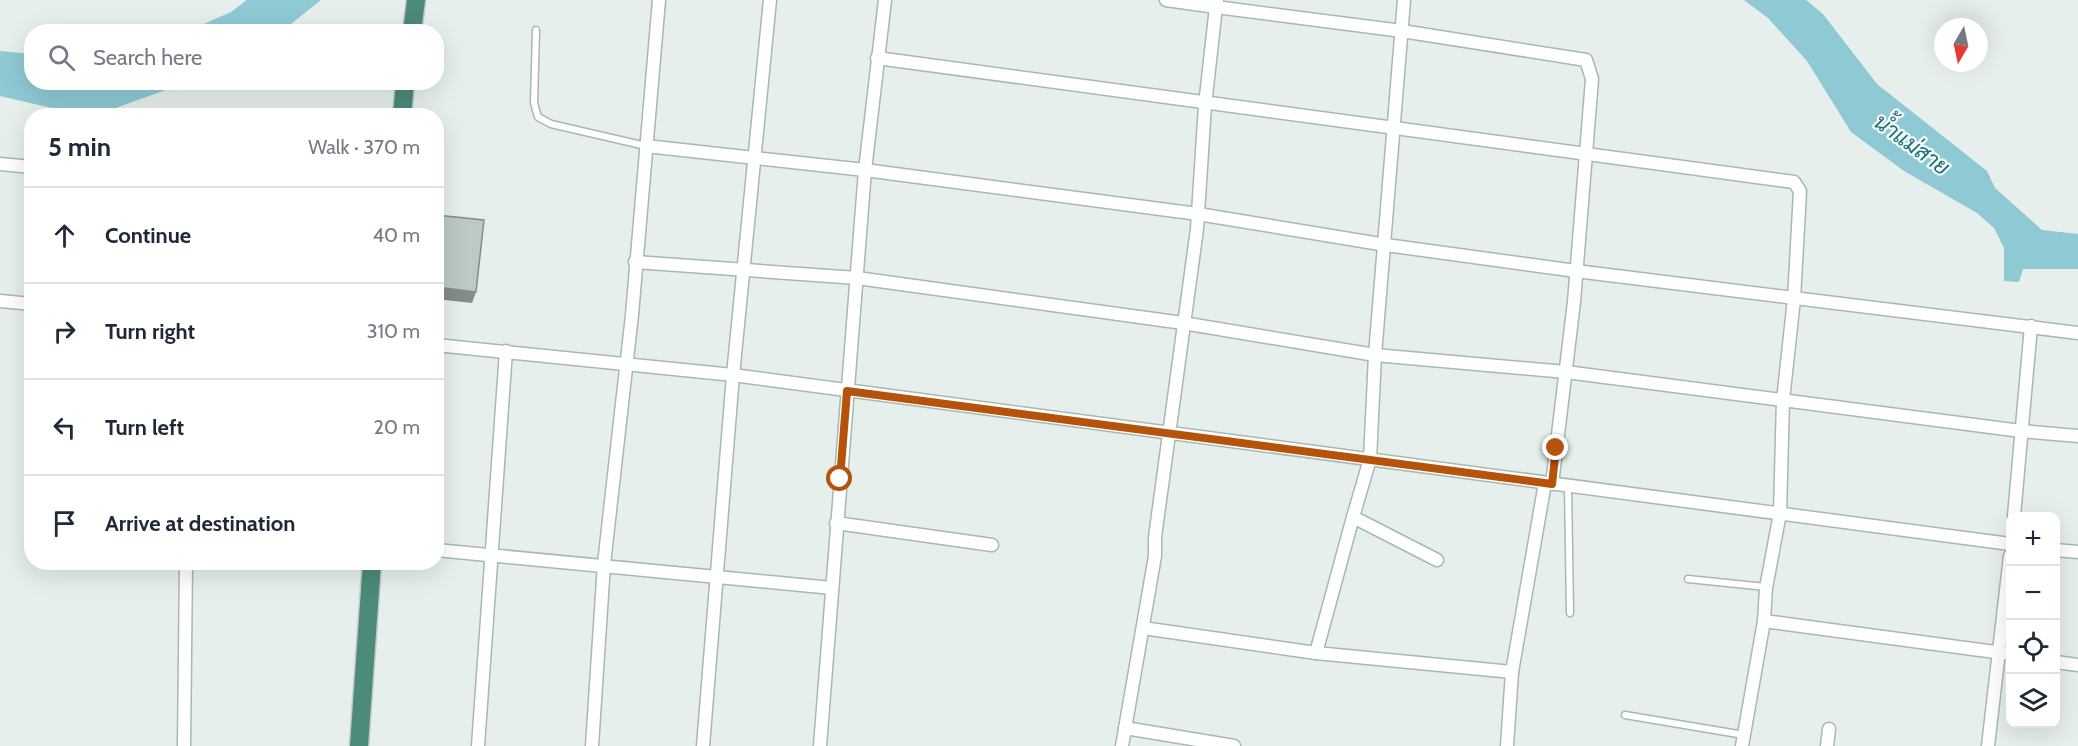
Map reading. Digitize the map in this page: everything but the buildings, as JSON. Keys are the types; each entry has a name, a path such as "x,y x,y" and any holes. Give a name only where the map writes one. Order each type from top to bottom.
{"highway":[{"path":"413,24 416,1"},
{"path":"403,108 404,90"},
{"path":"359,746 371,570"}],"street":[{"path":"592,746 604,564 659,0"},
{"path":"703,746 733,375 770,0"},
{"path":"820,746 865,170 885,0"},
{"path":"1166,0 1216,4 1586,60 1592,79 1566,372 1548,483 1512,672 1508,746"},
{"path":"1316,653 1370,459 1375,355 1396,128 1404,0"},
{"path":"1122,746 1143,628 1198,214 1205,105 1216,4"},
{"path":"877,58 1205,105 1396,128 1794,182 1800,191 1794,299 1783,400 1780,513 1766,588 1764,621 1743,741"},
{"path":"646,146 865,170 1198,214 1386,245 1576,271 2078,333"},
{"path":"0,164 24,166"},
{"path":"635,262 744,268 857,278 1184,323 1375,355 1566,372 2021,431 2078,436"},
{"path":"0,301 24,303"},
{"path":"2014,512 2031,326"},
{"path":"444,346 625,362 733,375 2006,543"},
{"path":"478,746 506,351"},
{"path":"1353,517 1437,561"},
{"path":"836,523 992,545"},
{"path":"2060,550 2078,552"},
{"path":"444,551 604,564 832,588"},
{"path":"1988,746 2005,654 2009,566"},
{"path":"184,746 186,570"},
{"path":"1764,621 2005,654"},
{"path":"1143,628 1316,653 1512,672"},
{"path":"2060,663 2078,665"},
{"path":"1125,728 1234,746"},
{"path":"1827,746 1829,729"}],"lane":[{"path":"536,30 534,103 538,117 551,124 646,146"},
{"path":"1568,486 1570,613"},
{"path":"1688,579 1766,588"},
{"path":"1625,715 1743,741"}],"water":[{"path":"247,0 321,0 291,24 204,24 231,12"},
{"name":"น้ำแม่สาย","path":"1744,0 1806,0 1823,14 1877,84 1987,171 1995,188 2042,230 2078,234 2078,269 2023,269 2019,282 2004,281 2004,248 1994,228 1977,213 1904,171 1851,132 1807,61 1768,18"},
{"path":"0,51 24,53 24,90 166,90 116,108 52,108 0,96"}],"route":[{"path":"840,479 847,391 1552,484 1556,448"}]}
